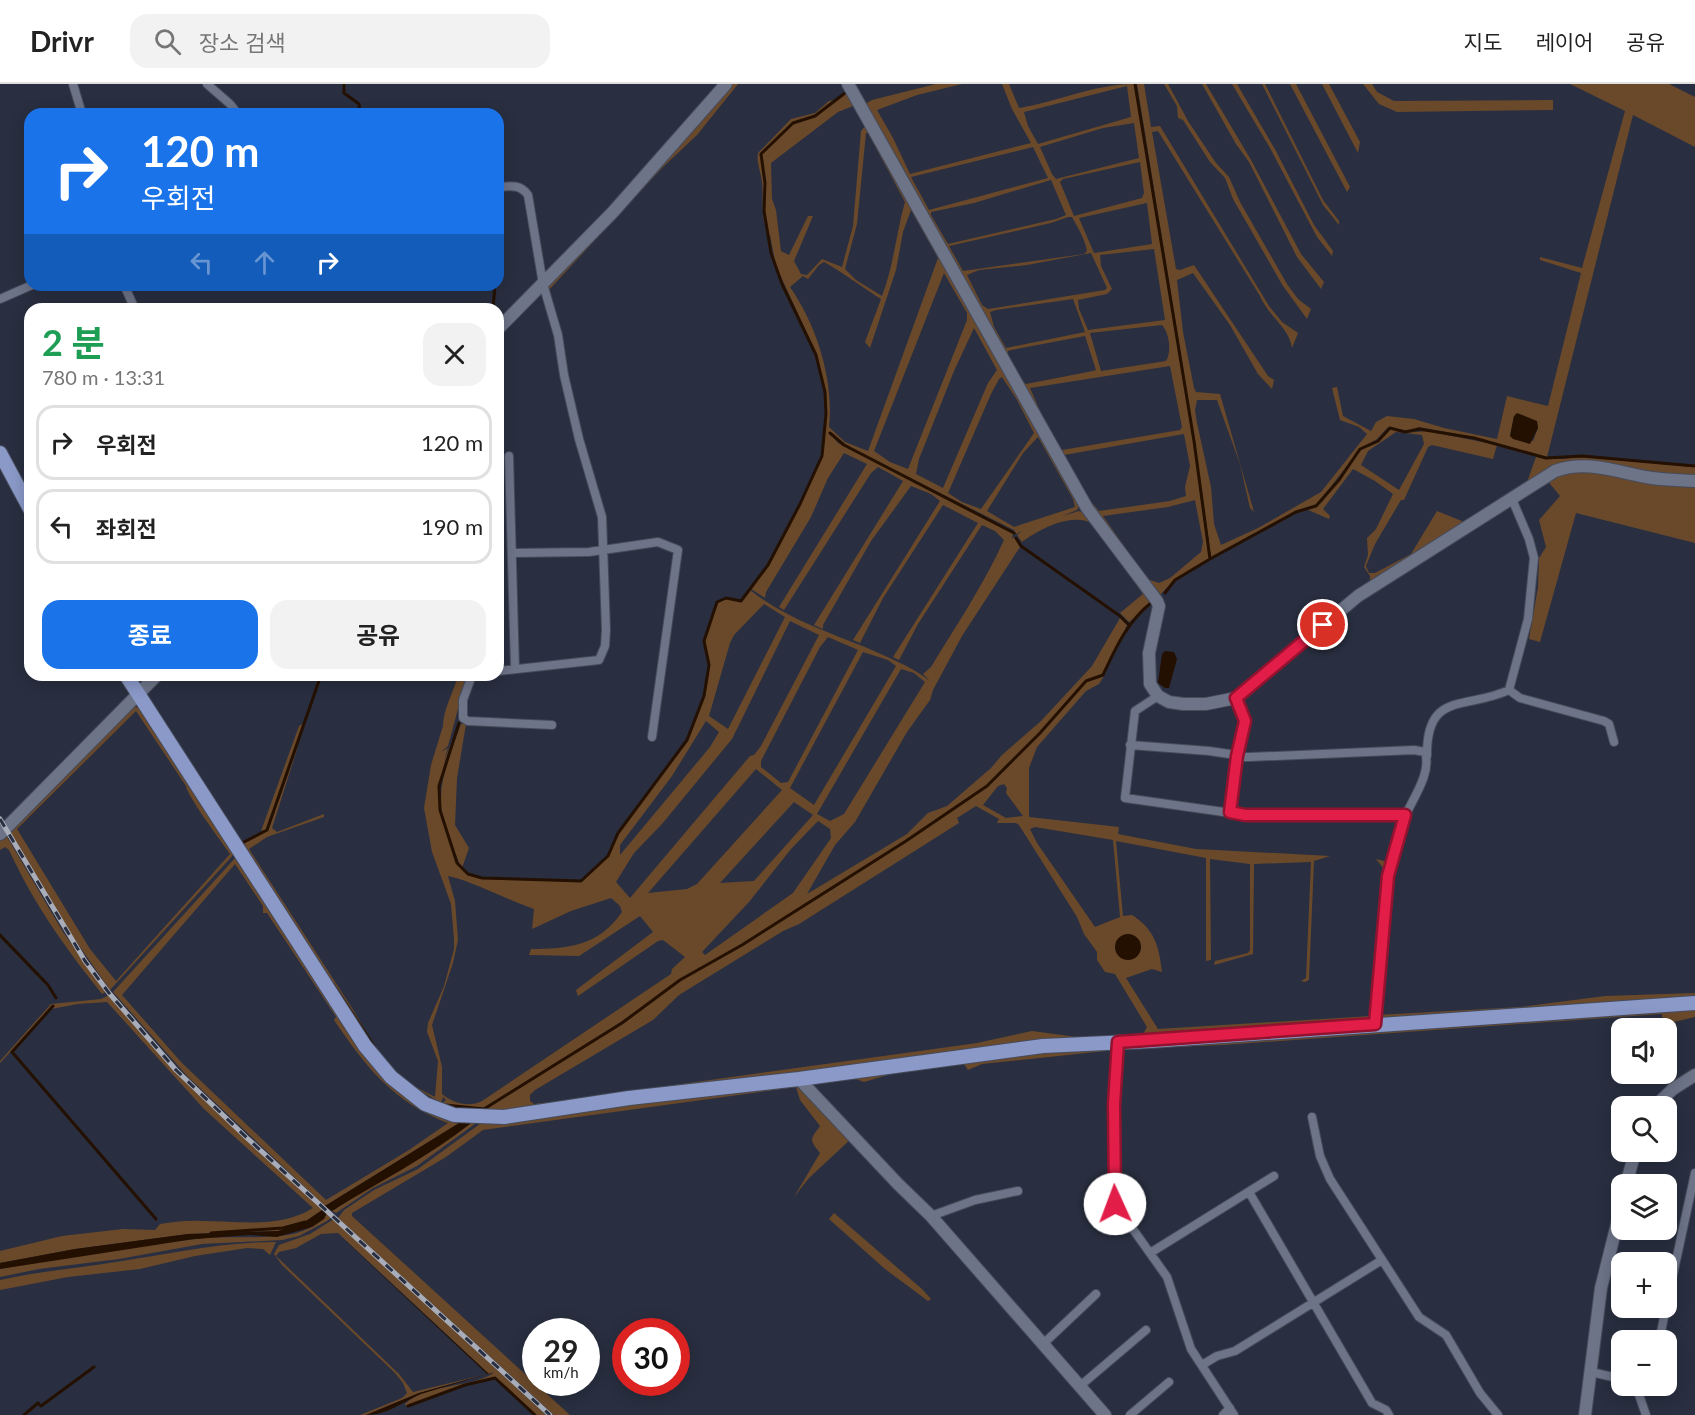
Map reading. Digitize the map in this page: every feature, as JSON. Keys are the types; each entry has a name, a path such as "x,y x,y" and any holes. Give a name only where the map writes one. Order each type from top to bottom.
{"main road":[{"path":"0,453 24,497"},
{"path":"130,681 365,1046 396,1082 425,1104 454,1115 504,1117 629,1098 799,1079 1043,1046 1695,1003"}],"street":[{"path":"73,84 80,108"},
{"path":"207,84 233,108"},
{"path":"504,323 613,212 726,84"},
{"path":"848,84 1087,508 1159,606 1149,653 1150,684 1158,696 1169,702 1206,704 1236,698 1358,596 1548,474 1577,465 1601,467 1652,478 1695,481"},
{"path":"504,187 518,186 528,195 543,284 558,335 564,375 579,439 599,502 602,517 606,630 603,656 599,660 570,665 504,670"},
{"path":"0,299 24,288"},
{"path":"509,456 515,669"},
{"path":"1509,690 1528,619 1534,558 1529,539 1512,499"},
{"path":"513,554 589,552 658,542 678,550 652,737"},
{"path":"0,834 151,681"},
{"path":"470,681 463,700 463,717 468,721 552,725"},
{"path":"1509,690 1520,698 1604,721 1609,724 1614,742"},
{"path":"1375,1024 1388,876 1405,815 1423,778 1430,728 1438,715 1451,705 1509,690"},
{"path":"1158,696 1135,711 1125,798 1245,815 1405,815"},
{"path":"1230,812 1237,756 1245,721 1236,698"},
{"path":"1130,745 1209,751 1237,756 1322,755 1414,750 1425,752 1427,759"},
{"path":"1118,1042 1114,1104 1115,1204 1167,1277 1174,1293 1184,1333 1232,1411 1223,1415"},
{"path":"1666,1096 1695,1075"},
{"path":"799,1079 931,1216 1042,1345 1106,1415"},
{"path":"1312,1117 1320,1156 1330,1179 1419,1317 1446,1335 1480,1393 1498,1415"},
{"path":"1677,1257 1695,1173"},
{"path":"1150,1253 1274,1176"},
{"path":"931,1216 975,1200 1018,1191"},
{"path":"1249,1192 1372,1403 1386,1410 1389,1415"},
{"path":"1585,1415 1601,1288 1613,1240"},
{"path":"1202,1365 1217,1356 1235,1351 1382,1260"},
{"path":"1042,1345 1096,1294"},
{"path":"1080,1386 1146,1330"},
{"path":"1591,1372 1611,1377"},
{"path":"1130,1415 1169,1382"},
{"path":"1639,1396 1646,1415"}],"shaded area":[{"path":"730,84 738,84 697,135 662,168 547,292 545,288"},
{"path":"842,84 845,84 1081,503 1077,510 1062,516 1079,511 1090,515 1155,601 1129,622 1120,613 1143,594 1092,523 1083,520 1065,521 1037,532 1022,542 1017,535 1022,531 1016,534 1014,530 844,445 830,433 838,443 1013,532 1012,539 1014,537 1020,547 962,636 930,700 907,732 855,822 835,845 807,894 907,834 928,813 947,806 991,768 1002,755 1041,721 1092,666 1120,618 1127,625 1103,675 1085,681 1040,732 986,786 905,841 742,944 680,980 621,1022 484,1108 445,1105 442,1103 446,1100 443,1097 441,1103 410,1084 435,1097 438,1061 427,1032 428,1023 444,986 454,949 451,904 432,852 424,808 431,765 456,681 466,681 448,746 441,752 448,748 444,761 459,723 442,771 439,797 445,828 457,862 465,872 475,877 581,881 608,856 618,833 688,741 705,696 710,665 705,641 717,603 726,598 741,602 750,590 791,616 899,662 930,681 923,674 931,667 969,605 1004,540 995,531 982,525 918,624 899,660 893,657 978,523 943,505 883,598 860,643 853,640 940,501 931,494 911,486 871,541 823,625 823,629 814,625 903,481 878,467 871,473 784,610 779,607 867,464 844,453 828,478 811,517 766,592 765,598 751,589 769,565 801,504 822,456 826,414 825,392 817,355 776,266 763,213 758,153 791,119 815,113 829,101 836,100 845,93","holes":["853,106 866,125 861,131 853,226 842,267 822,259 807,275 801,274 794,261 813,216 808,216 789,255 781,251 776,210 772,199 771,163 838,112","866,133 868,133 905,202 882,296 856,280 845,269 857,224","911,210 938,258 868,451 845,442 829,427 829,391 822,354 800,302 790,287 803,276 808,279 824,262 881,299 865,342 870,348 896,270 903,232","944,273 967,313 967,320 908,469 890,462 874,451","974,328 997,370 988,383 943,488 916,474 919,459 954,371","1002,377 1034,433 981,509 962,502 948,493 991,394","1038,437 1073,499 1075,507 1014,527 987,511 1023,453","764,604 785,617 728,729 709,716 734,635","790,621 819,635 761,746 754,755 750,756 630,898 616,882 634,853 662,824 732,739","828,637 858,650 788,782 781,783 761,767 761,761 820,647","863,652 888,660 896,666 814,805 790,788","901,669 914,673 925,682 844,814 830,821 817,814","706,721 719,732 710,747 620,855 620,845 672,776","756,769 782,790 697,884 687,889 648,893","794,802 813,815 754,881 720,883","818,821 830,829 831,838 793,893 705,955 702,952 749,902 791,849","448,876 534,909 532,929 571,911 611,898 620,906 622,912 613,923 593,939 570,946 531,949 529,955 579,956 640,916 653,932 576,990 578,996 658,941 663,940 685,957 672,969 671,974 482,1101 467,1104 456,1102 442,1094 442,1067 432,1025 453,963 458,940 455,901"]},
{"path":"936,84 962,84 917,95 877,110 910,174 1031,143 1012,109 1002,84 1009,84 1019,108 1090,90 1134,84 1194,445 1209,559 1175,579 1158,597 1088,506 865,104 872,100","holes":["1127,86 1131,117 1038,144 1028,126 1024,112","1134,123 1139,158 1056,179 1040,147 1103,128","1033,147 1048,178 929,210 911,177","1140,162 1144,193 1142,198 1074,216 1060,182 1063,179","1051,180 1066,215 948,244 931,212 974,203","1147,203 1152,244 1094,253 1079,218","1068,217 1072,217 1087,251 1084,254 963,271 949,246 1051,223","1154,249 1165,320 1088,330 1079,309 1078,300 1107,294 1112,289 1101,266 1100,255","1091,253 1107,288 988,309 982,305 967,275 979,270 1027,265","1073,299 1085,332 1006,348 994,327 990,312","1162,325 1169,342 1166,361 1101,371 1090,333","1085,336 1096,370 1026,384 1021,380 1008,351 1011,350","1170,366 1182,427 1180,430 1062,450 1048,429 1030,388","1184,434 1190,466 1185,487 1186,496 1170,501 1099,511 1088,498 1064,455","1195,500 1203,542 1201,552 1170,578 1159,583 1147,579 1103,516 1168,507"]},
{"path":"1137,84 1144,84 1151,127 1160,126 1269,306 1282,322 1298,333 1292,348 1287,334 1264,303 1158,131 1152,132 1176,269 1180,270 1194,265 1268,376 1274,380 1272,389 1258,374 1230,325 1193,273 1177,280 1183,332 1194,388 1196,392 1220,394 1254,512 1250,508 1240,464 1217,400 1197,400 1195,410 1197,423 1211,487 1214,524 1221,545 1258,528 1321,492 1367,434 1359,427 1340,420 1332,388 1337,387 1343,416 1371,431 1376,422 1387,416 1414,419 1497,439 1507,396 1548,406 1581,273 1540,260 1540,257 1582,268 1625,111 1570,84 1669,84 1695,97 1695,147 1633,115 1547,457 1478,438 1419,427 1409,431 1388,427 1377,439 1361,448 1317,504 1295,511 1211,557 1194,435","holes":["1514,416 1537,422 1538,428 1533,441 1510,436"]},
{"path":"1164,84 1168,84 1188,121 1216,163 1229,177 1240,202 1287,284 1298,299 1311,309 1307,319 1283,286 1233,199 1225,178 1210,162 1183,120 1178,118 1177,106"},
{"path":"1202,84 1206,84 1251,160 1301,254 1324,282 1321,289 1297,257 1249,162 1236,144"},
{"path":"1232,84 1237,84 1276,151 1314,225 1333,251 1332,256 1317,237 1270,148"},
{"path":"1262,84 1265,84 1323,200 1339,221 1339,225 1323,205"},
{"path":"1290,84 1296,84 1350,187 1347,192"},
{"path":"1322,84 1329,84 1360,142 1358,153"},
{"path":"1363,84 1372,84 1377,92 1394,101 1553,100 1553,110 1397,112 1379,104"},
{"path":"1517,413 1537,421 1538,428 1530,444 1510,436 1514,416"},
{"path":"1390,429 1405,433 1427,431 1497,445 1493,459 1432,445 1428,447 1404,500 1401,500 1375,544 1366,566 1369,573 1375,573 1411,554 1437,511 1469,524 1370,584 1370,576 1364,567 1368,555 1367,538 1376,529 1393,494 1353,469 1323,509 1330,516 1329,519 1306,509 1316,507 1322,502 1361,450 1379,442","holes":["1396,432 1422,435 1424,444 1399,490 1361,465 1368,451"]},
{"path":"1536,457 1562,459 1582,457 1695,467 1695,479 1579,463 1525,488"},
{"path":"1563,472 1595,472 1673,486 1695,487 1695,543 1576,513 1540,642 1529,639 1538,587 1539,558 1546,547 1539,520 1560,496 1547,480"},
{"path":"1165,651 1174,652 1177,659 1169,688 1158,683 1162,654"},
{"path":"1104,676 1099,684 1086,691 1037,747 1029,768 1029,817 1119,827 1118,834 1196,849 1330,856 1314,861 1309,980 1305,982 1301,981 1306,978 1311,862 1254,864 1253,954 1214,965 1215,961 1248,953 1250,950 1250,864 1210,859 1211,960 1206,961 1206,858 1116,841 1123,916 1132,915 1151,933 1157,946 1162,972 1152,969 1126,978 1158,1029 1371,1016 1384,869 1376,859 1387,864 1373,1022 1250,1030 487,1112 485,1109 622,1023 680,981 833,889 987,787 1041,733 1086,682","holes":["1004,784 1007,788 1006,793 1023,816 1006,818 983,805 998,786","976,806 999,819 997,823 1019,825 1077,917 1084,934 1097,952 1097,960 1105,972 1115,974 1147,1027 1143,1034 1077,1037 1032,1031 977,1043 559,1101 534,1104 530,1101 530,1095 535,1090 653,1020 679,995 783,931 799,924 959,823 957,818","1035,827 1113,840 1120,917 1095,927 1037,843 1030,829"]},
{"path":"133,706 142,709 235,853 110,990 68,930 9,830","holes":["136,711 198,808 230,854 116,981 90,949 17,829"]},
{"path":"304,723 266,830 261,831 299,726"},
{"path":"461,724 466,724 457,778 455,825 469,848 462,868 445,826 441,796 446,768"},
{"path":"300,740 272,828 277,832 324,814 324,817 267,837 249,849 380,1055 409,1085 439,1105 429,1102 410,1089 377,1057 265,890 241,850 244,848 289,917 242,844 268,831"},
{"path":"6,835 63,932 106,992 102,994 51,925 9,850 5,847 0,850 0,837"},
{"path":"237,856 404,1091 467,1118 325,1206 188,1077 113,992","holes":["235,864 263,906 263,913 267,913 336,1017 334,1020 370,1068 396,1094 411,1105 448,1123 409,1150 326,1200 182,1063 122,995"]},
{"path":"1128,934 1137,938 1141,947 1137,956 1128,960 1119,956 1115,947 1119,938"},
{"path":"1695,993 1695,999 1378,1019 1378,1015 1520,1007 1605,996"},
{"path":"109,995 193,1089 323,1210 303,1223 278,1231 188,1234 75,1249 0,1263 0,1251 62,1236 123,1229 155,1230 160,1224 186,1221 273,1221 300,1215 313,1208 204,1109 107,1002 51,1009 53,1006 0,1063 51,1004 101,999"},
{"path":"1695,1008 1695,1017 1677,1021 1677,1018 1664,1018 1662,1014 1223,1045 1119,1049 1119,1045"},
{"path":"1115,1046 1115,1050 982,1064 968,1070 964,1064 958,1064 891,1074 864,1082 856,1079 807,1085 805,1082 937,1063"},
{"path":"801,1083 852,1138 809,1178 794,1197 820,1153 812,1140 820,1126 800,1100 796,1087 483,1130 446,1157 352,1213 352,1216 522,1371 522,1386 338,1218 344,1210 374,1190 418,1169 484,1121"},
{"path":"464,1120 470,1124 420,1159 332,1211 325,1206"},
{"path":"479,1121 417,1166 373,1188 336,1213 332,1211 470,1122"},
{"path":"322,1210 327,1213 324,1219 312,1227 277,1237 250,1235 194,1239 0,1269 0,1263 75,1249 188,1234 278,1231 303,1223"},
{"path":"327,1213 332,1217 327,1221 299,1236 282,1240 202,1244 0,1277 0,1269 107,1250 209,1238 269,1237 293,1234 312,1226"},
{"path":"834,1213 931,1299 928,1301 885,1269 829,1219"},
{"path":"334,1219 522,1393 522,1396 525,1396 546,1415 536,1415 495,1377 465,1384 406,1406 405,1404 414,1397 436,1389 472,1382 494,1373 489,1374 338,1233 321,1234 296,1248 279,1252 276,1256 399,1374 413,1392 487,1374 419,1393 366,1415 360,1415 402,1398 407,1393 395,1373 282,1265 274,1254 279,1245 310,1234"},
{"path":"337,1233 489,1374 421,1394 381,1413 366,1415 419,1393 487,1374"},
{"path":"276,1242 270,1255 263,1249 247,1248 195,1256 140,1269 68,1277 0,1290 0,1280 31,1274 218,1246"},
{"path":"533,1396 549,1396 570,1415 554,1415"}],"waterway":[{"path":"344,84 344,93 359,104 359,108"},
{"path":"1135,84 1194,441 1210,559 1175,580 1165,593"},
{"path":"459,723 439,786 440,810 457,863 468,874 482,878 581,881 608,856 618,833 687,740 704,696 709,665 704,641 717,602 726,598 741,601 768,565 822,456 826,414 825,392 816,355 782,284 771,253 764,211 765,183 761,154 793,123 815,116 845,93"},
{"path":"494,291 494,303"},
{"path":"1210,559 1296,512 1316,506 1339,480 1360,449 1378,441 1390,428 1405,432 1419,429 1474,438 1546,458 1582,456 1695,466"},
{"path":"830,433 844,445 1014,533"},
{"path":"1016,538 1021,546 1128,624"},
{"path":"445,1105 484,1109 622,1023 680,980 742,945 906,841 987,786 1040,733 1086,681 1103,675 1129,627 1152,602"},
{"path":"243,845 242,843 267,830 319,681"},
{"path":"0,935 48,985 56,998"},
{"path":"333,984 374,1046"},
{"path":"53,1006 12,1052 156,1219"},
{"path":"211,1233 283,1228 305,1222"},
{"path":"24,1415 38,1403 41,1406 94,1367"},
{"path":"408,1406 465,1385 495,1378 535,1415"}],"railway":[{"path":"0,819 85,961 109,993 176,1070 247,1138 550,1415"}],"route":[{"path":"1115,1204 1114,1104 1118,1042 1375,1024 1388,876 1405,815 1389,813 1245,815 1230,812 1237,756 1245,721 1236,698 1323,625"}]}
